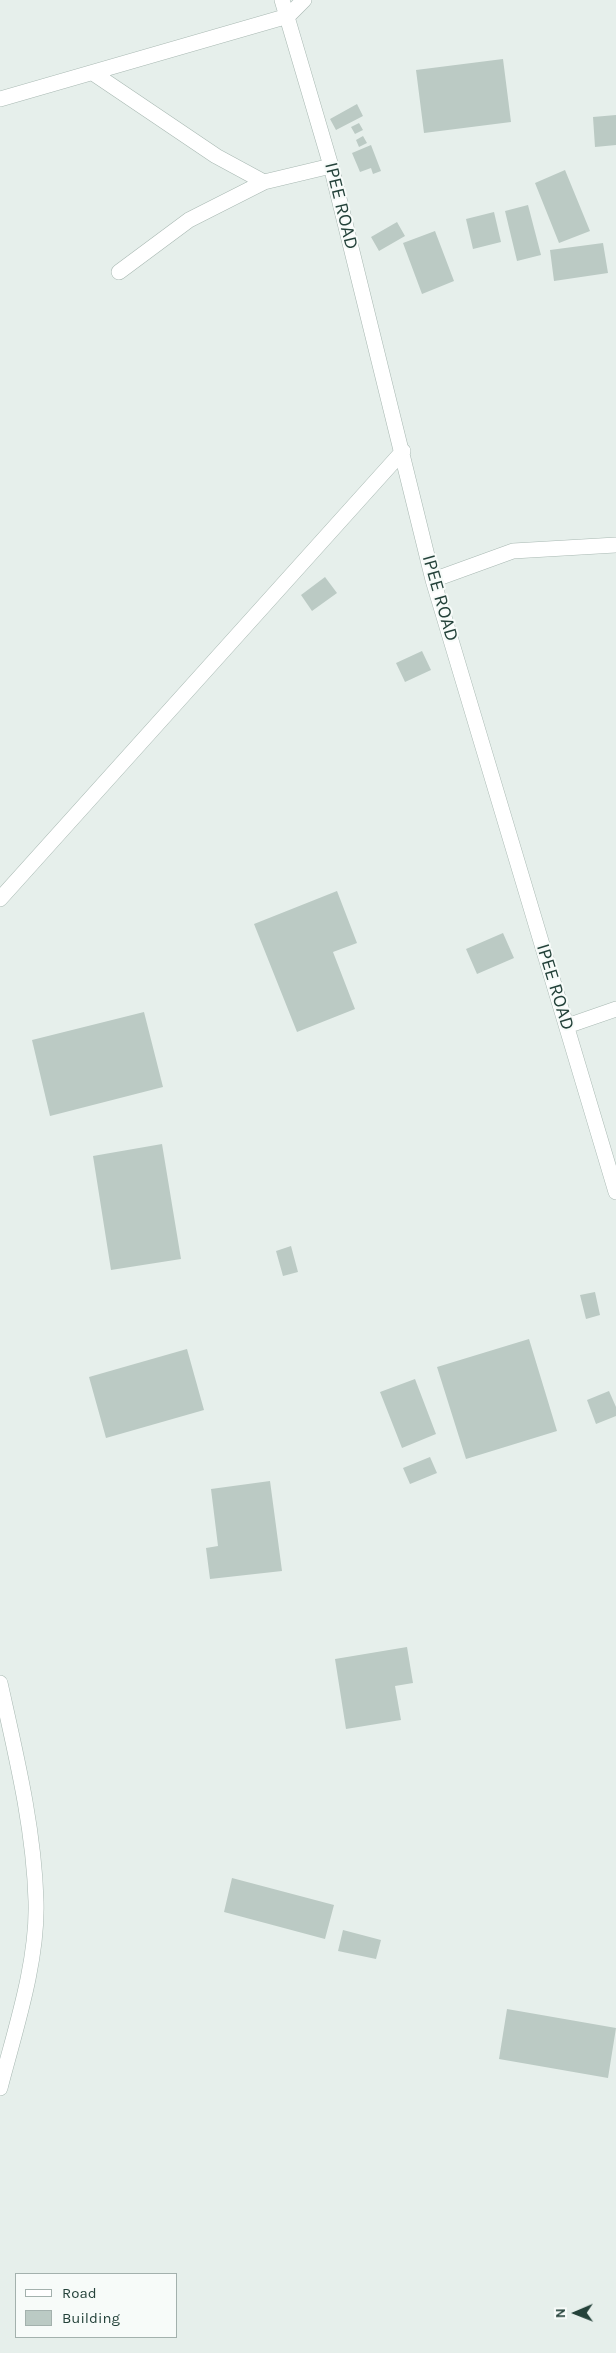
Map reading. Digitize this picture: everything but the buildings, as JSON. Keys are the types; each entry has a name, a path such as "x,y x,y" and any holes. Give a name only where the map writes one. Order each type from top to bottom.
{"street":[{"name":"IPEE ROAD","path":"282,0 331,166 403,451 433,580 616,1192"},
{"path":"0,99 288,16 304,0"},
{"path":"93,73 216,156 264,182"},
{"path":"119,272 190,220 264,182 331,166"},
{"path":"0,899 403,451"},
{"path":"433,580 513,551 616,545"},
{"path":"567,1026 616,1009"},
{"path":"0,1683 26,1803 36,1902 31,1962 0,2088"}]}
